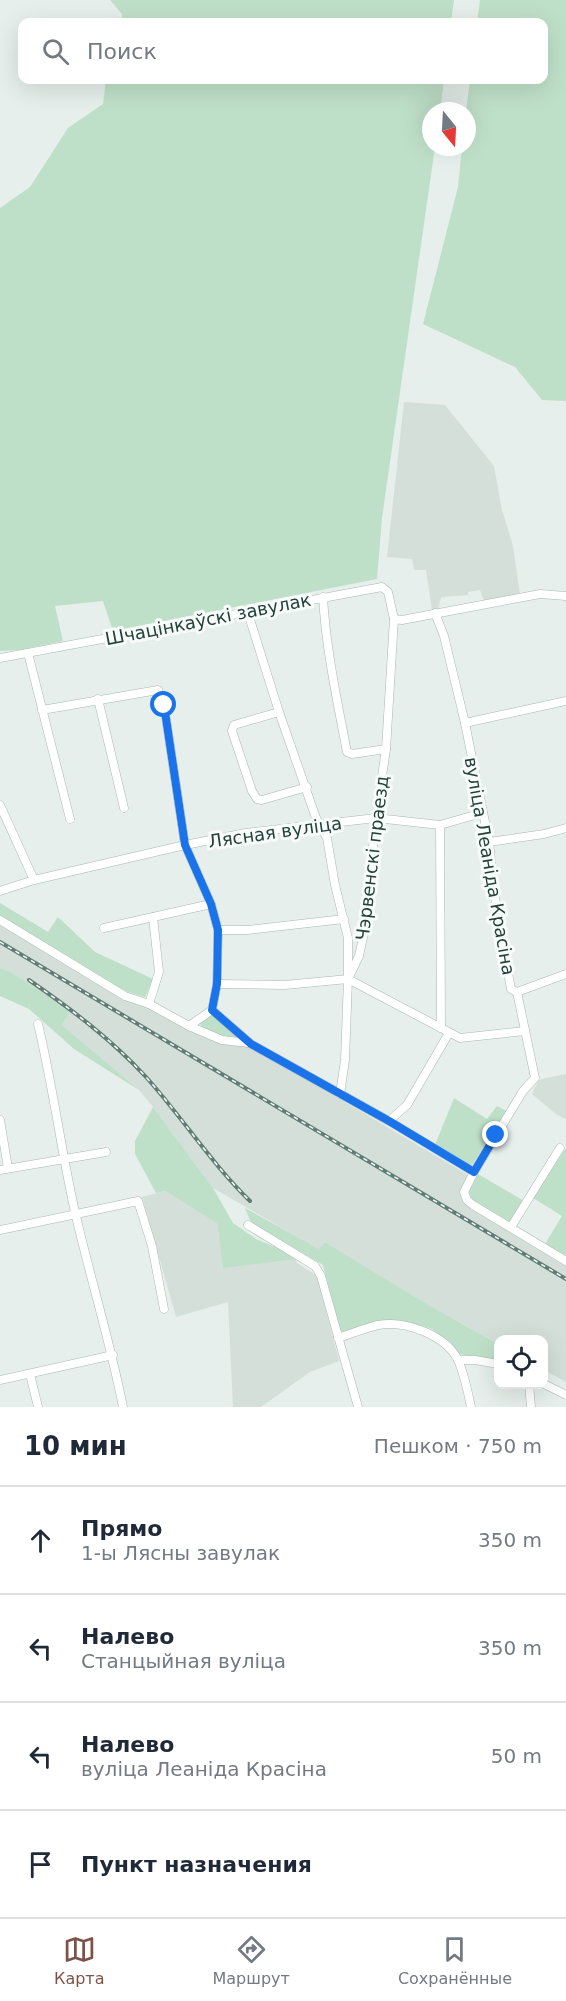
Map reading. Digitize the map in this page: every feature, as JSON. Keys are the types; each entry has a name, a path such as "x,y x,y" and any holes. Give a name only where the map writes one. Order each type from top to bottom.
{"street":[{"name":"Шчацінкаўскі завулак","path":"0,658 382,586 388,592 394,619"},
{"path":"394,619 402,620 540,594 566,596"},
{"path":"323,597 325,633 347,752 352,754 386,749"},
{"path":"246,610 316,818 327,837 335,885 348,938 348,979"},
{"name":"вуліца Леаніда Красіна","path":"435,613 444,636 465,723 489,842 497,914 511,989 517,992 535,1078 523,1091 464,1192 467,1200 473,1205 566,1261"},
{"name":"Чэрвенскі праезд","path":"340,1094 345,1060 348,979 360,956 364,933 375,818 386,749 394,619"},
{"path":"28,653 70,819"},
{"path":"42,710 158,690 164,705 185,845 211,904 218,930 217,984 212,1010 189,1026"},
{"path":"98,699 124,808"},
{"path":"465,723 566,701"},
{"path":"279,712 234,725 232,731 252,791 257,799 262,800 307,788"},
{"path":"0,805 34,880"},
{"name":"Лясная вуліца","path":"0,891 34,880 246,833 375,818 440,825 482,813"},
{"path":"440,825 441,1028"},
{"path":"489,842 544,834 566,828"},
{"path":"104,928 211,904"},
{"path":"149,1004 159,972 153,917"},
{"path":"218,930 248,930 344,919"},
{"path":"0,920 125,996 149,1004 189,1026 222,1040 251,1044"},
{"path":"517,992 566,974"},
{"path":"217,984 285,985 348,979 460,1038 525,1031"},
{"path":"212,1010 251,1044 389,1121 474,1172"},
{"path":"38,1024 47,1061 64,1159 113,1354 123,1407"},
{"path":"389,1121 406,1105 449,1033"},
{"path":"0,1120 4,1169 106,1152"},
{"path":"511,1227 560,1148"},
{"path":"0,1230 138,1201 152,1246 164,1309"},
{"path":"248,1225 315,1266 321,1276 358,1407"},
{"path":"338,1338 379,1325 402,1326 435,1335 458,1360 471,1407"},
{"path":"0,1380 113,1354"},
{"path":"458,1360 494,1363"},
{"path":"30,1374 38,1407"},
{"path":"548,1386 566,1395"},
{"path":"529,1389 531,1407"}],"shaded area":[{"path":"404,402 445,405 494,466 502,510 513,546 520,595 484,601 480,590 468,592 468,595 441,597 438,609 432,610 426,570 414,570 412,559 387,557"},
{"path":"0,925 121,997 145,1006 186,1028 250,1046 475,1179 471,1186 475,1203 566,1256 566,1382 548,1372 548,1335 494,1335 494,1342 325,1242 320,1250 213,1188 139,1090 62,1025 69,1012 11,972 0,968"},
{"path":"566,1074 566,1119 557,1115 532,1094 538,1081"},
{"path":"165,1191 217,1222 223,1267 296,1259 297,1263 317,1276 339,1361 310,1372 261,1407 233,1407 228,1302 176,1317 142,1197"}],"green space":[{"path":"110,0 454,0 452,18 122,18 122,14"},
{"path":"480,0 566,0 566,401 542,400 515,367 423,324 458,187 461,156 476,156 476,102 467,102 469,84 548,84 548,18 478,18"},
{"path":"106,84 443,84 441,102 422,102 422,156 434,156 382,518 377,579 113,631 103,601 55,606 63,641 19,650 0,651 0,208 30,187 68,128 103,104"},
{"path":"0,903 48,932 58,917 95,952 153,979 145,997 125,991 0,916"},
{"path":"0,968 11,972 70,1011 62,1025 139,1090 74,1049 29,1009 0,996"},
{"path":"209,1016 214,1016 239,1037 225,1037 201,1027 200,1022"},
{"path":"454,1098 487,1119 497,1106 507,1111 473,1164 469,1165 435,1145"},
{"path":"153,1107 213,1188 233,1223 256,1239 294,1255 296,1259 223,1268 217,1223 165,1191 156,1193 135,1154 135,1141"},
{"path":"566,1148 566,1256 545,1244 562,1216 533,1198"},
{"path":"478,1174 524,1201 510,1223 475,1203 469,1193"},
{"path":"245,1208 319,1249 325,1242 494,1342 494,1360 459,1354 432,1329 416,1324 382,1321 345,1332 340,1331 323,1265 251,1223"}],"railway":[{"path":"0,942 566,1279"},
{"path":"29,980 90,1025 133,1063 222,1171 250,1201"}],"route":[{"path":"164,705 185,845 211,904 218,930 217,984 212,1010 251,1044 389,1121 474,1172 496,1135"}]}
